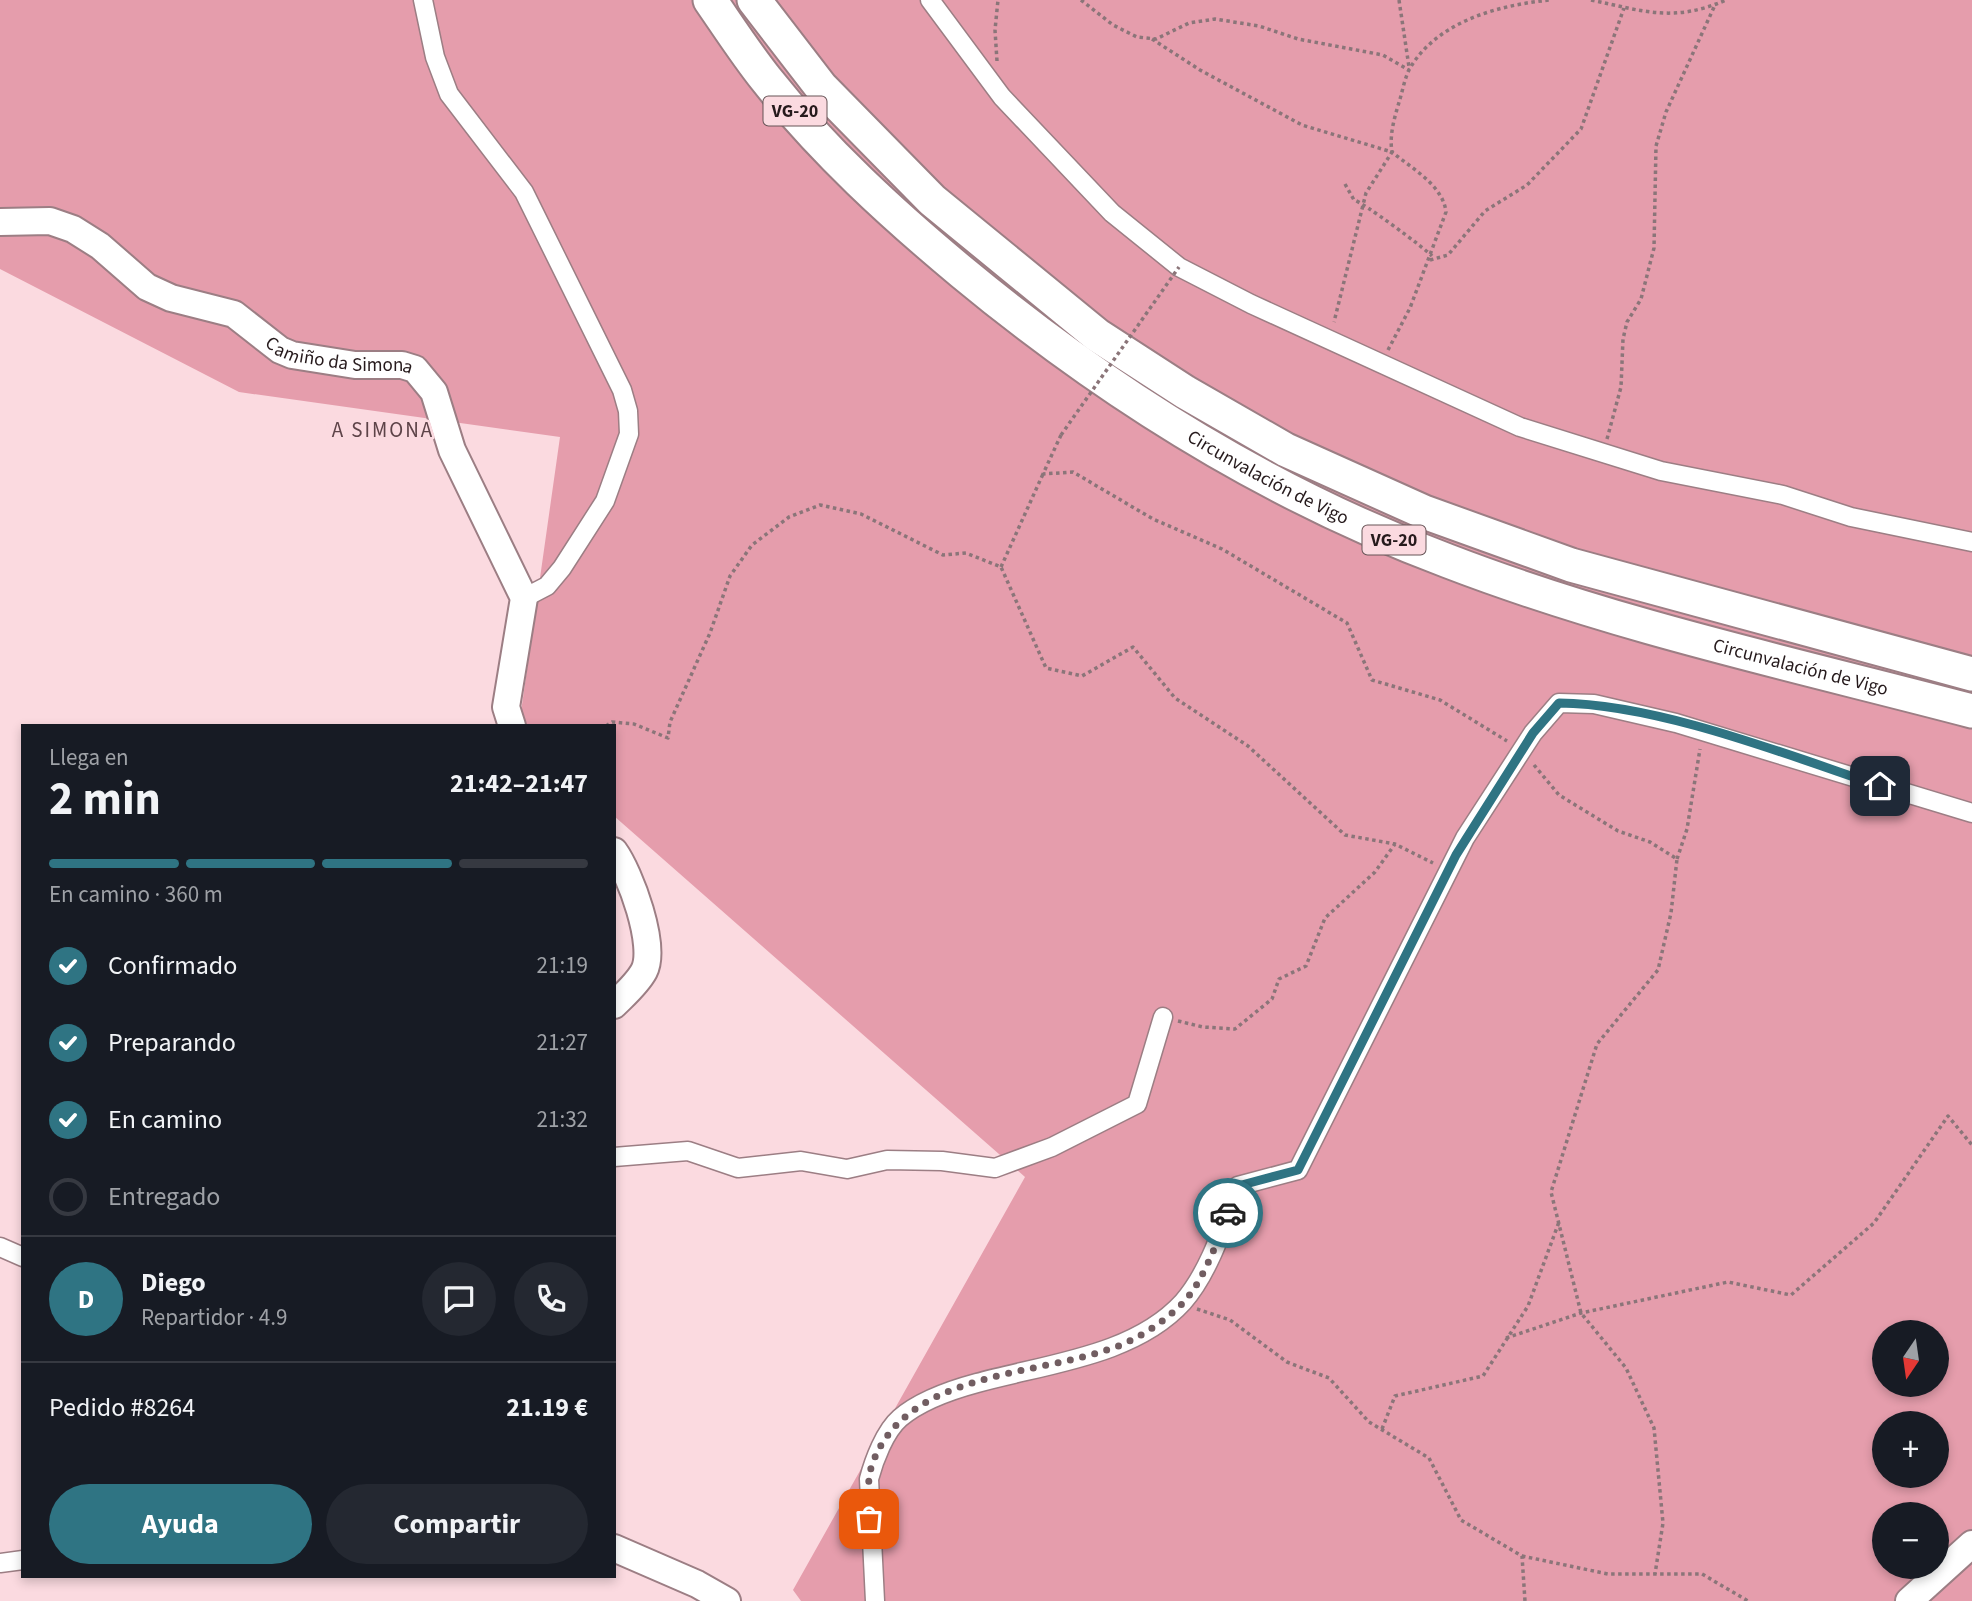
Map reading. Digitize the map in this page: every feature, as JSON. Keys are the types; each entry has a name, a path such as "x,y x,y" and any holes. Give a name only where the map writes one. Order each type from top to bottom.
{"highway":[{"name":"Circunvalación de Vigo","path":"710,0 769,82 836,157 892,212 1023,323 1135,402 1201,444 1343,517 1506,582 1654,626 1972,711"},
{"name":"Circunvalación de Vigo","path":"754,0 821,87 932,200 1097,335 1185,393 1286,450 1423,512 1571,565 1972,674"}],"street":[{"path":"423,0 435,57 449,94 524,192 622,390 628,411 629,434 623,458 605,501 562,568 547,586 524,598 506,707 511,724"},
{"path":"930,0 991,83 1112,214 1180,267 1251,304 1381,361 1520,427 1661,471 1783,495 1852,517 1972,542"},
{"name":"Camiño da Simona","path":"0,222 50,221 73,229 100,246 148,287 184,303 234,314 280,350 292,355 355,365 402,365 415,369 434,392 452,450 524,598"},
{"path":"874,1601 869,1479 874,1461 898,1419 926,1401 959,1388 1108,1350 1150,1329 1182,1303 1194,1287 1238,1186 1298,1170 1447,872 1521,750 1559,703 1594,704 1703,730 1972,813"},
{"path":"616,853 623,862 647,936 649,954 644,971 616,1003"},
{"path":"616,1157 688,1152 738,1168 801,1161 847,1169 887,1160 942,1161 995,1168 1052,1147 1137,1104 1163,1017"},
{"path":"0,1247 21,1256"},
{"path":"1909,1601 1972,1544"},
{"path":"616,1549 697,1584 727,1601"},
{"path":"0,1563 21,1560"}],"path":[{"path":"991,83 997,65 995,30 998,0"},
{"path":"1081,0 1125,33 1152,39 1200,70 1303,125 1392,152 1431,184 1445,204 1446,212 1431,258 1397,336 1381,361"},
{"path":"1399,0 1409,69"},
{"path":"1329,338 1364,202 1392,152 1393,123 1409,69 1425,49 1443,35 1489,9 1550,0"},
{"path":"1591,0 1665,15 1687,13 1726,0"},
{"path":"1603,454 1622,387 1623,339 1627,322 1641,299 1654,248 1656,146 1666,112 1716,5"},
{"path":"1431,258 1448,255 1485,211 1527,185 1581,129 1624,8"},
{"path":"1152,39 1189,23 1215,19 1259,26 1298,39 1383,55 1409,69"},
{"path":"1345,184 1354,200 1364,202 1401,234 1421,244 1431,258"},
{"path":"1001,567 1061,435 1180,267"},
{"path":"1043,474 1073,472 1153,519 1222,549 1347,623 1372,680 1440,700 1521,750 1559,795 1618,831 1650,842 1677,859"},
{"path":"609,724 634,724 668,738 670,722 710,633 730,576 751,545 789,517 820,505 862,514 943,555 966,553 1001,567 1046,668 1082,676 1133,647 1175,698 1248,746 1345,835 1395,844 1447,872"},
{"path":"1655,1574 1663,1523 1654,1428 1626,1368 1581,1313 1551,1192 1597,1044 1658,970 1671,913 1677,859 1687,829 1703,730"},
{"path":"1163,1017 1203,1027 1235,1029 1272,999 1279,979 1306,966 1325,918 1375,872 1395,844"},
{"path":"1506,1338 1581,1313 1728,1282 1791,1295 1874,1223 1948,1116 1972,1145"},
{"path":"1382,1429 1395,1396 1483,1376 1528,1306 1559,1220"},
{"path":"1182,1303 1230,1320 1287,1362 1329,1378 1369,1422 1429,1458 1461,1520 1522,1556 1608,1574 1702,1574 1748,1601"},
{"path":"1522,1556 1525,1601"}],"shaded area":[{"path":"0,0 1972,0 1972,1601 801,1601 793,1590 1025,1177 616,818 616,724 519,724 560,437 239,392 0,269"}],"way so far":[{"path":"869,1519 869,1479 874,1461 898,1419 926,1401 959,1388 1108,1350 1150,1329 1182,1303 1194,1287 1228,1213"}],"district":[{"name":"A SIMONA","path":"383,430"}],"route":[{"path":"1228,1213 1238,1186 1298,1170 1356,1050 1465,838 1533,733 1559,703 1594,704 1676,723 1880,786"}]}
